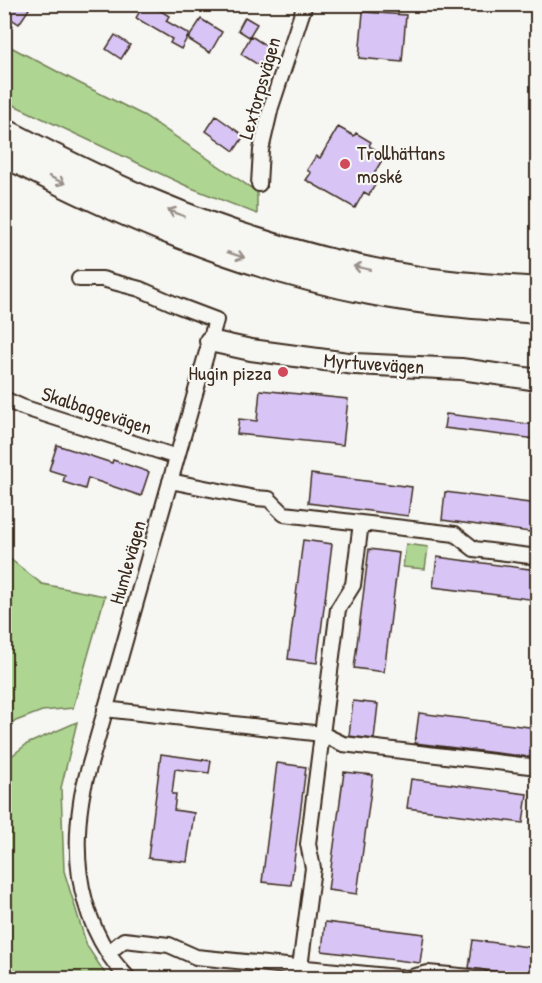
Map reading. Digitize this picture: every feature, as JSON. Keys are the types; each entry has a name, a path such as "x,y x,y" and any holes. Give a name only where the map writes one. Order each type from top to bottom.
{"highway":[{"path":"4,132 118,189 192,219 422,290 537,310"},
{"path":"4,153 111,206 192,240 306,276 369,291 489,287 537,291"},
{"path":"422,290 537,275"},
{"path":"422,290 478,316 537,327"}],"street":[{"name":"Lextorpsvägen","path":"259,184 261,150 272,107 305,4"},
{"name":"Humlevägen","path":"79,279 102,279 140,288 216,320 81,799 76,842 79,880 90,918 108,953 128,978"},
{"name":"Myrtuvevägen","path":"210,341 251,350 356,364 461,369 537,380"},
{"name":"Skalbaggevägen","path":"4,399 22,407 177,457"},
{"path":"170,481 269,499 284,514 455,534 474,549 537,557"},
{"path":"300,967 313,867 308,844 338,609 353,585 361,523"},
{"path":"105,710 322,734 343,744 537,767"},
{"path":"108,953 124,940 169,945 196,957 408,978 428,973 482,978"}],"green space":[{"path":"5,44 145,116 257,192 257,214 189,187 5,101"},
{"path":"406,544 428,547 425,569 403,567"},
{"path":"5,555 42,584 105,596 73,708 42,711 5,727"},
{"path":"77,722 61,788 64,871 87,946 108,978 5,978 5,761 27,744"}],"building":[{"path":"4,4 22,4 29,9 19,24 4,14"},
{"path":"144,4 150,4 169,16 166,21 189,34 181,49 170,43 172,39 136,18"},
{"path":"363,12 406,15 402,62 359,58"},
{"path":"245,17 257,24 249,37 238,30"},
{"path":"201,19 222,32 210,53 188,39"},
{"path":"115,35 130,45 121,59 106,49"},
{"path":"251,36 270,48 260,66 241,54"},
{"path":"216,116 244,136 234,151 206,131"},
{"name":"Trollhättans moské","path":"338,127 354,136 356,133 371,142 369,146 385,155 372,177 378,180 369,195 364,192 355,208 306,180 311,173 307,170 316,156 320,158"},
{"path":"260,390 348,399 343,445 237,434 239,419 257,421"},
{"path":"446,414 537,425 537,439 444,428"},
{"path":"57,445 149,472 141,496 88,478 85,489 63,482 65,475 49,470"},
{"path":"311,474 412,487 408,516 308,503"},
{"path":"445,492 537,504 537,533 442,520"},
{"path":"303,540 332,544 317,663 288,659"},
{"path":"369,549 399,553 384,672 354,668"},
{"path":"437,557 537,570 537,600 433,587"},
{"path":"353,701 378,704 374,739 349,736"},
{"path":"419,713 537,728 537,758 415,743"},
{"path":"161,754 211,761 209,773 175,769 172,794 176,794 174,810 194,813 187,862 148,858"},
{"path":"277,763 306,767 291,885 262,882"},
{"path":"344,772 373,775 357,894 328,890"},
{"path":"411,779 527,794 523,823 407,808"},
{"path":"325,922 424,934 420,963 322,951"},
{"path":"473,940 537,948 537,976 469,968"}],"place":[{"name":"Trollhättans moské","path":"345,164"},
{"name":"Hugin pizza","path":"283,372"}]}
